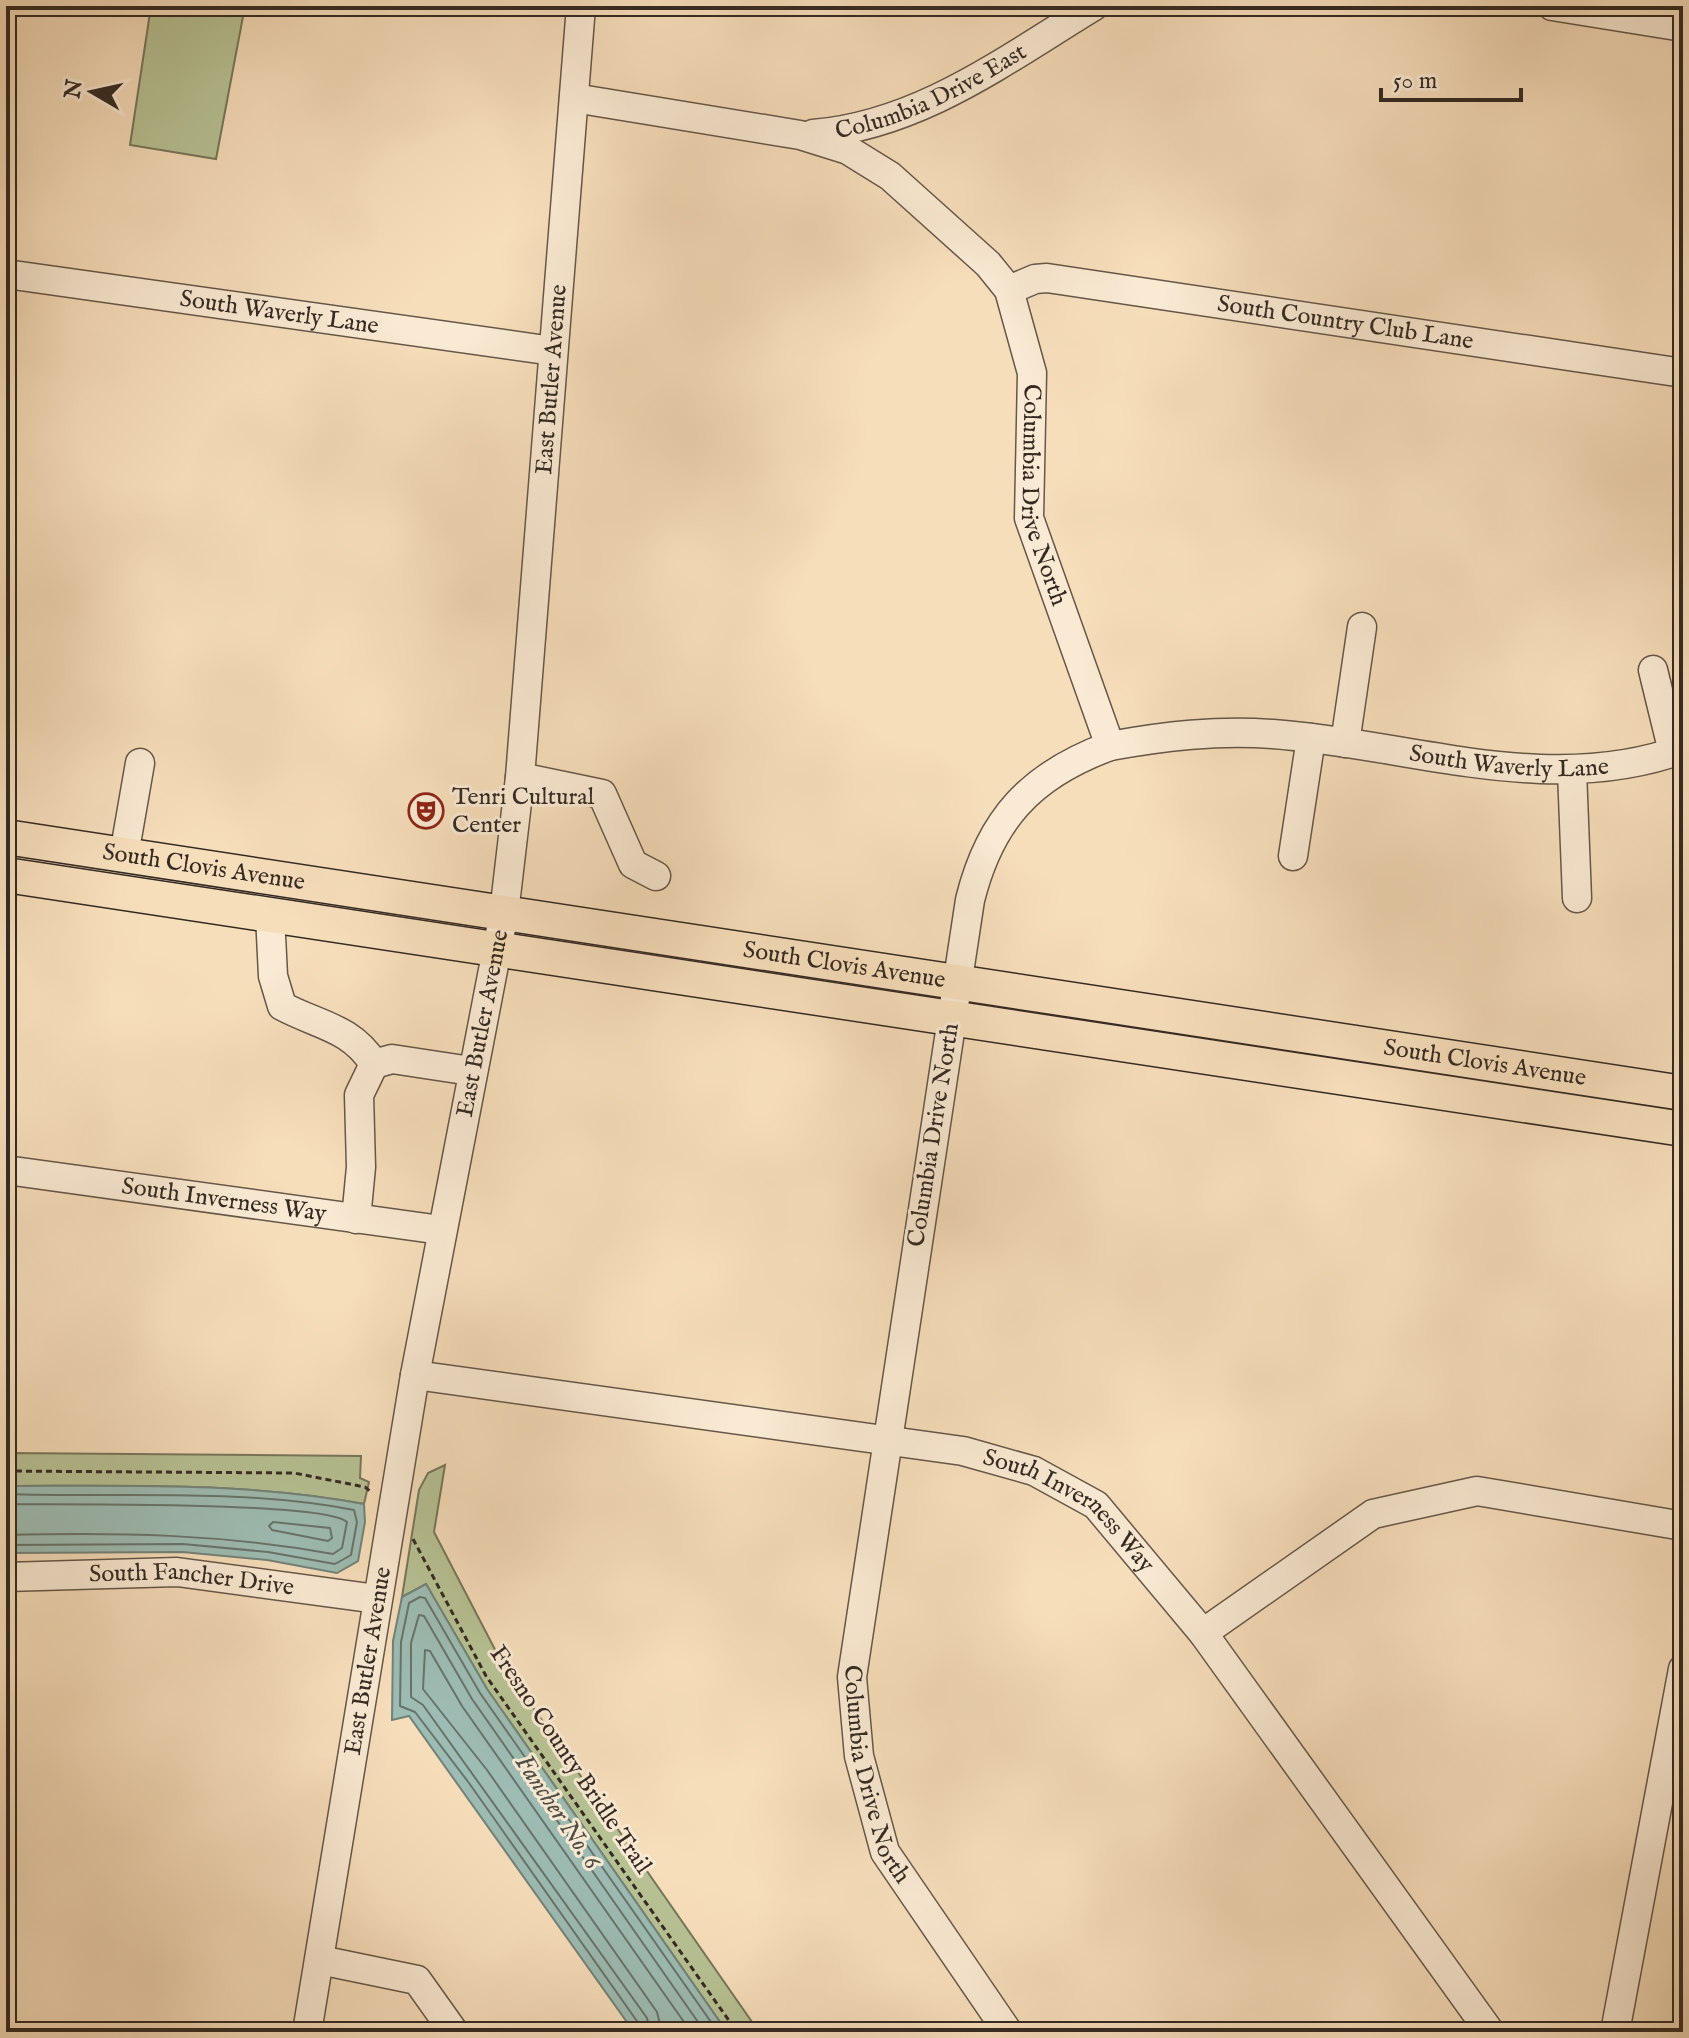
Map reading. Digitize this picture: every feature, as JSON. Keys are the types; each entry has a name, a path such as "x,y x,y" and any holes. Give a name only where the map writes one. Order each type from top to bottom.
{"main road":[{"name":"South Clovis Avenue","path":"6,837 1683,1093"},
{"name":"South Clovis Avenue","path":"6,875 1683,1129"}],"street":[{"name":"East Butler Avenue","path":"307,2032 415,1375 471,1071 504,913 520,777 581,6"},
{"name":"Columbia Drive East","path":"800,135 878,124 920,106 996,67 1094,6"},
{"path":"1552,6 1683,27"},
{"name":"Columbia Drive North","path":"574,98 800,135 848,150 890,176 988,264 1009,290 1032,373 1029,518 1110,746 1071,760 1039,782 1013,807 992,837 978,867 951,1019 852,1677 859,1756 885,1852 1008,2032"},
{"name":"South Waverly Lane","path":"6,274 553,351"},
{"name":"South Country Club Lane","path":"1009,290 1035,279 1047,278 1683,373"},
{"path":"1345,743 1362,627"},
{"name":"South Waverly Lane","path":"1110,746 1202,733 1311,738 1511,768 1572,771 1678,750 1653,670"},
{"path":"1293,856 1311,738"},
{"path":"124,855 140,763"},
{"path":"1572,771 1577,898"},
{"path":"520,777 602,794 633,864 656,876"},
{"path":"270,915 273,976 282,1006 302,1017 334,1025 362,1045 374,1064"},
{"path":"356,1219 361,1167 359,1095 374,1064 392,1059 471,1071"},
{"name":"South Inverness Way","path":"6,1170 441,1230"},
{"name":"South Inverness Way","path":"415,1375 887,1443 963,1451 1034,1471 1096,1505 1203,1633 1490,2032"},
{"path":"1203,1633 1373,1514 1477,1491 1683,1526"},
{"name":"South Fancher Drive","path":"6,1577 177,1572 377,1599"},
{"path":"1615,2032 1683,1669"},
{"path":"320,1960 417,1980 454,2032"}],"path":[{"name":"Fresno County Bridle Trail","path":"6,1471 294,1473 365,1487 407,1526 486,1676 737,2032"}],"green space":[{"path":"151,6 245,6 216,159 130,145"},
{"path":"6,1453 361,1456 360,1478 369,1482 364,1504 230,1489 6,1486"},
{"path":"445,1465 434,1532 502,1663 759,2032 727,2032 487,1689 426,1584 402,1597 419,1490 428,1473"}],"water":[{"path":"6,1486 186,1487 275,1492 364,1504 365,1522 358,1561 337,1573 267,1560 182,1552 6,1553"},
{"name":"Fancher No. 6","path":"426,1584 487,1689 727,2032 634,2032 409,1716 392,1720 393,1641 402,1597"}],"place":[{"name":"Tenri Cultural Center","path":"426,811"}]}
